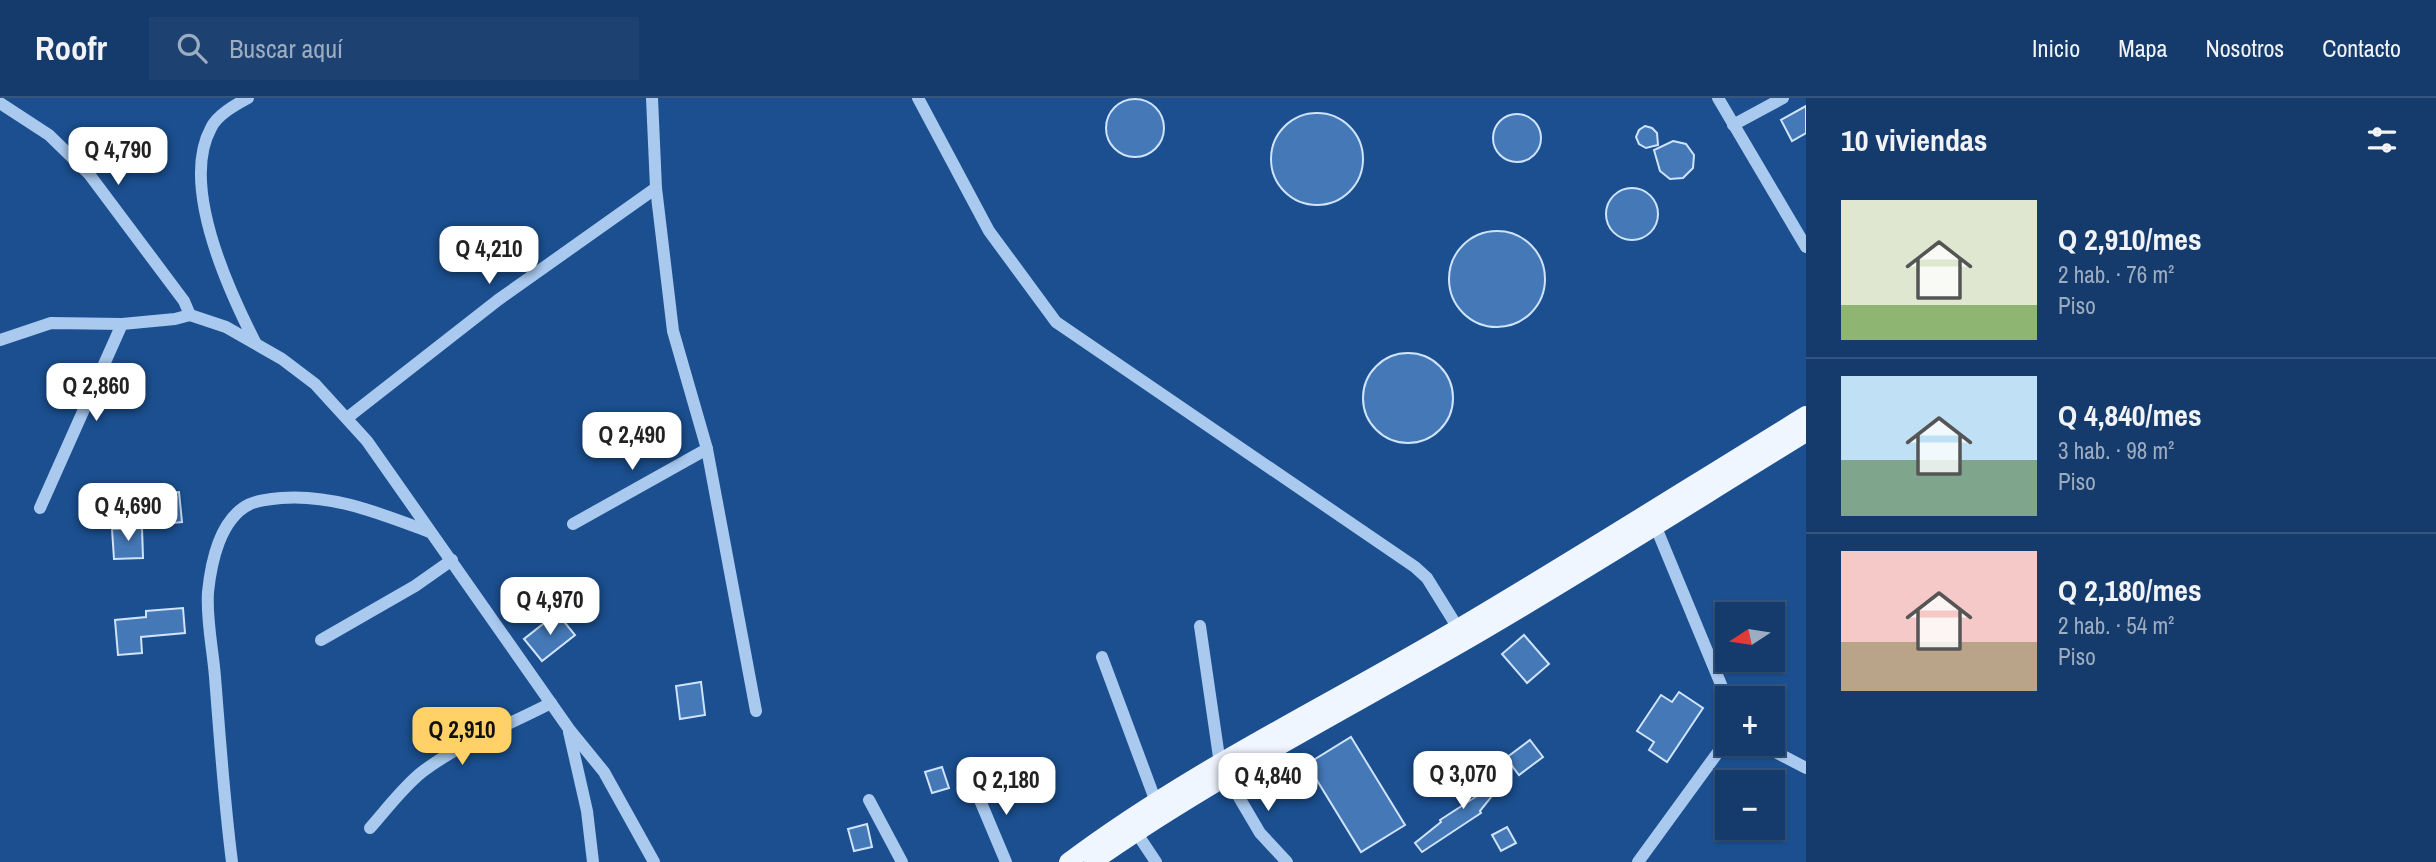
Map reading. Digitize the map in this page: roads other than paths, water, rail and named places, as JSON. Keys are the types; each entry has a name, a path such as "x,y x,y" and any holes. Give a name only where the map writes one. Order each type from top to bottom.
{"main road":[{"path":"1093,862 1224,770 1806,415"},
{"path":"1068,862 1156,802 1224,770 1465,641 1806,433"}],"street":[{"path":"248,98 231,107 211,127 201,160 201,193 212,235 236,304 255,342"},
{"path":"652,98 656,188 673,331 707,450 757,711"},
{"path":"918,98 989,231 1056,322 1415,567 1442,599 1458,628"},
{"path":"1718,98 1806,247"},
{"path":"1733,125 1783,98"},
{"path":"0,103 49,135 89,174 184,301 190,315"},
{"path":"348,418 498,300 656,188"},
{"path":"0,340 51,323 122,324 190,315 226,327 255,342 315,384 367,441 569,729 604,772 654,862"},
{"path":"40,508 122,324"},
{"path":"573,524 707,450"},
{"path":"232,862 224,799 208,594 214,554 226,528 237,513 250,504 301,497 329,499 364,508 430,532"},
{"path":"1655,525 1722,686"},
{"path":"321,640 415,586 452,560"},
{"path":"1200,625 1224,770 1260,833 1287,862"},
{"path":"1102,657 1156,802"},
{"path":"370,828 406,786 423,771 457,750 551,703"},
{"path":"569,729 587,811 593,862"},
{"path":"1638,862 1715,756"},
{"path":"1783,756 1806,768"},
{"path":"974,786 1006,862"},
{"path":"869,800 902,862"},
{"path":"1136,832 1156,862"}]}
